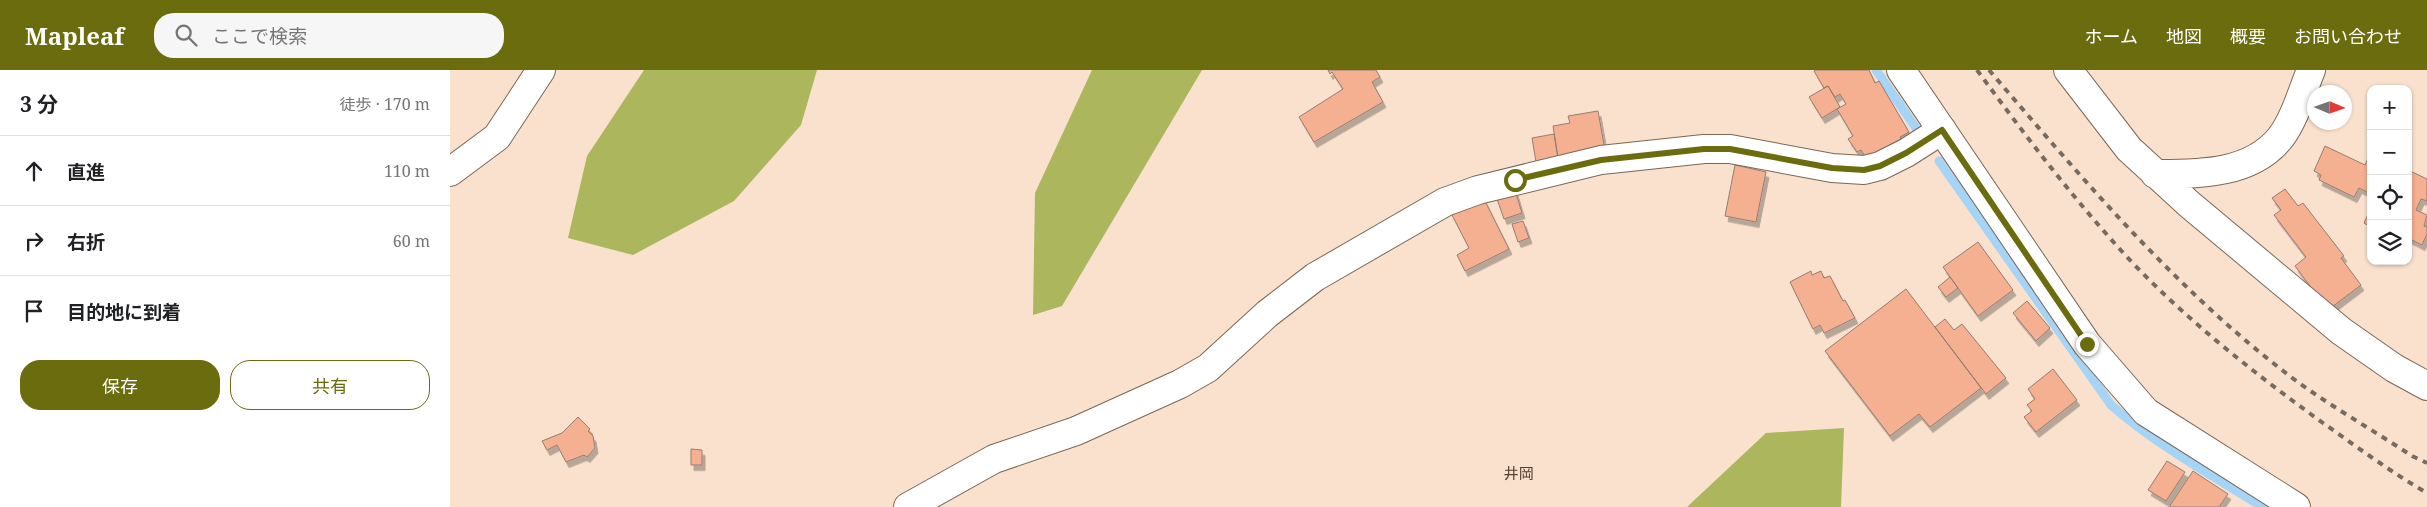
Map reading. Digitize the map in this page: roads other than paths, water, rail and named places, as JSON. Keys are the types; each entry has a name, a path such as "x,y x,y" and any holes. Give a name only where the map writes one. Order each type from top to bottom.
{"street":[{"path":"450,172 496,137 541,70"},
{"path":"1901,70 2087,344 2146,412 2296,507"},
{"path":"2068,70 2129,149 2155,174 2340,331 2394,368 2427,386"},
{"path":"2155,174 2220,171 2252,159 2271,148 2281,136 2290,120 2310,70"},
{"path":"908,507 994,459 1076,431 1180,384 1208,368 1267,314 1315,277 1445,202 1478,190 1601,160 1704,149 1730,149 1832,168 1864,170 1880,166 1906,153 1942,130"}],"waterway":[{"path":"1876,70 1920,134"},
{"path":"1939,161 2111,405 2166,446 2263,507"}],"railway":[{"path":"1977,70 2074,197 2133,263 2184,313 2266,381 2361,450 2427,493"},
{"path":"1989,70 2092,189 2202,302 2241,337 2282,370 2329,403 2412,456 2427,463"}],"district":[{"name":"井岡","path":"1519,474"}]}
